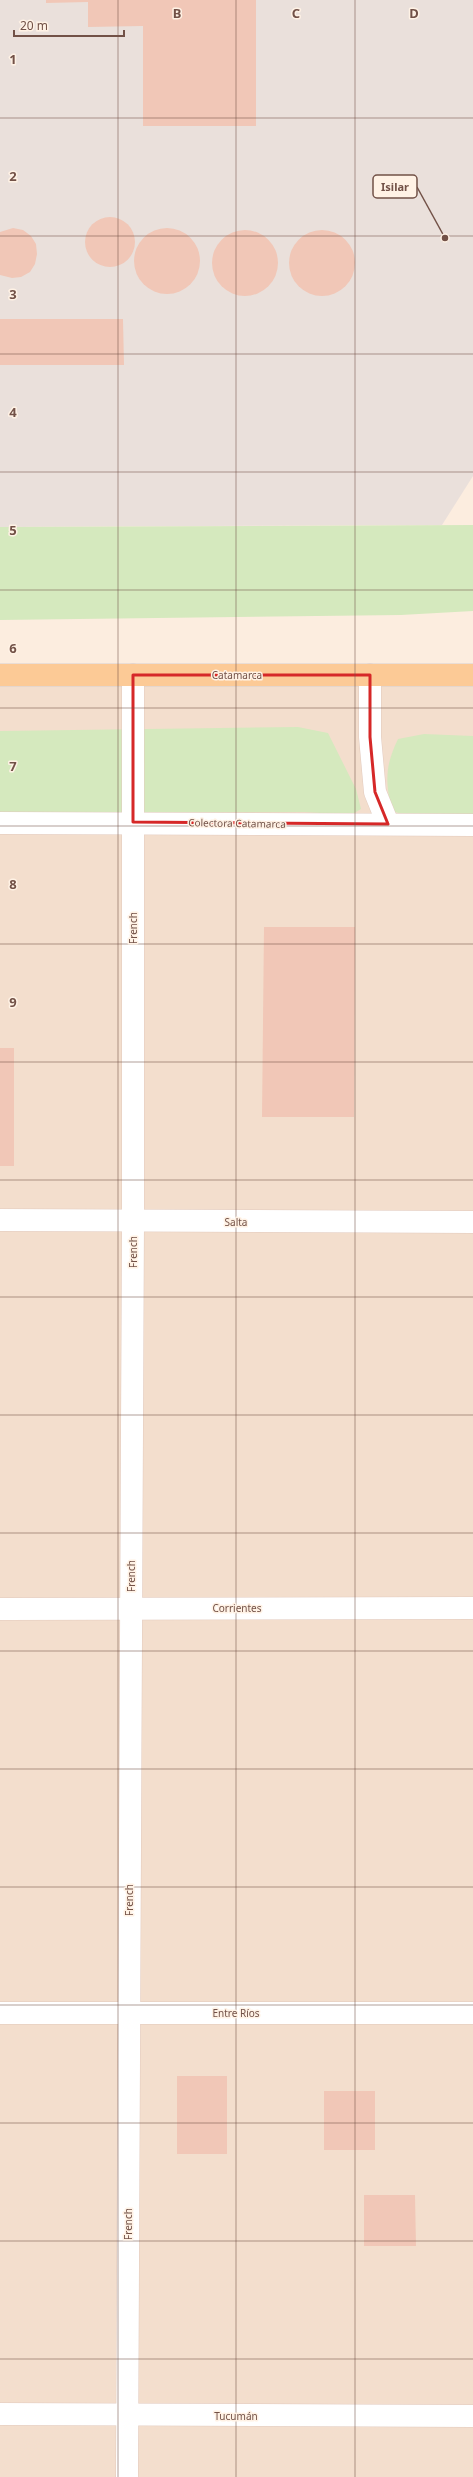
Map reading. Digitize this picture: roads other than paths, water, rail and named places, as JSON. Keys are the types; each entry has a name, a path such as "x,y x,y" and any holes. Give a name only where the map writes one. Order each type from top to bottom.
{"main road":[{"name":"Catamarca","path":"0,675 473,675"}],"street":[{"name":"French","path":"127,2477 128,2013 133,1221 133,675"},
{"path":"370,675 370,737 375,792 388,824"},
{"name":"Colectora Catamarca","path":"0,822 473,825"},
{"name":"Salta","path":"0,1220 473,1222"},
{"name":"Corrientes","path":"0,1609 473,1608"},
{"name":"Entre Ríos","path":"0,2013 473,2013"},
{"name":"Tucumán","path":"0,2414 128,2416 473,2416"}],"place":[{"name":"Isilar","path":"445,238"}]}
